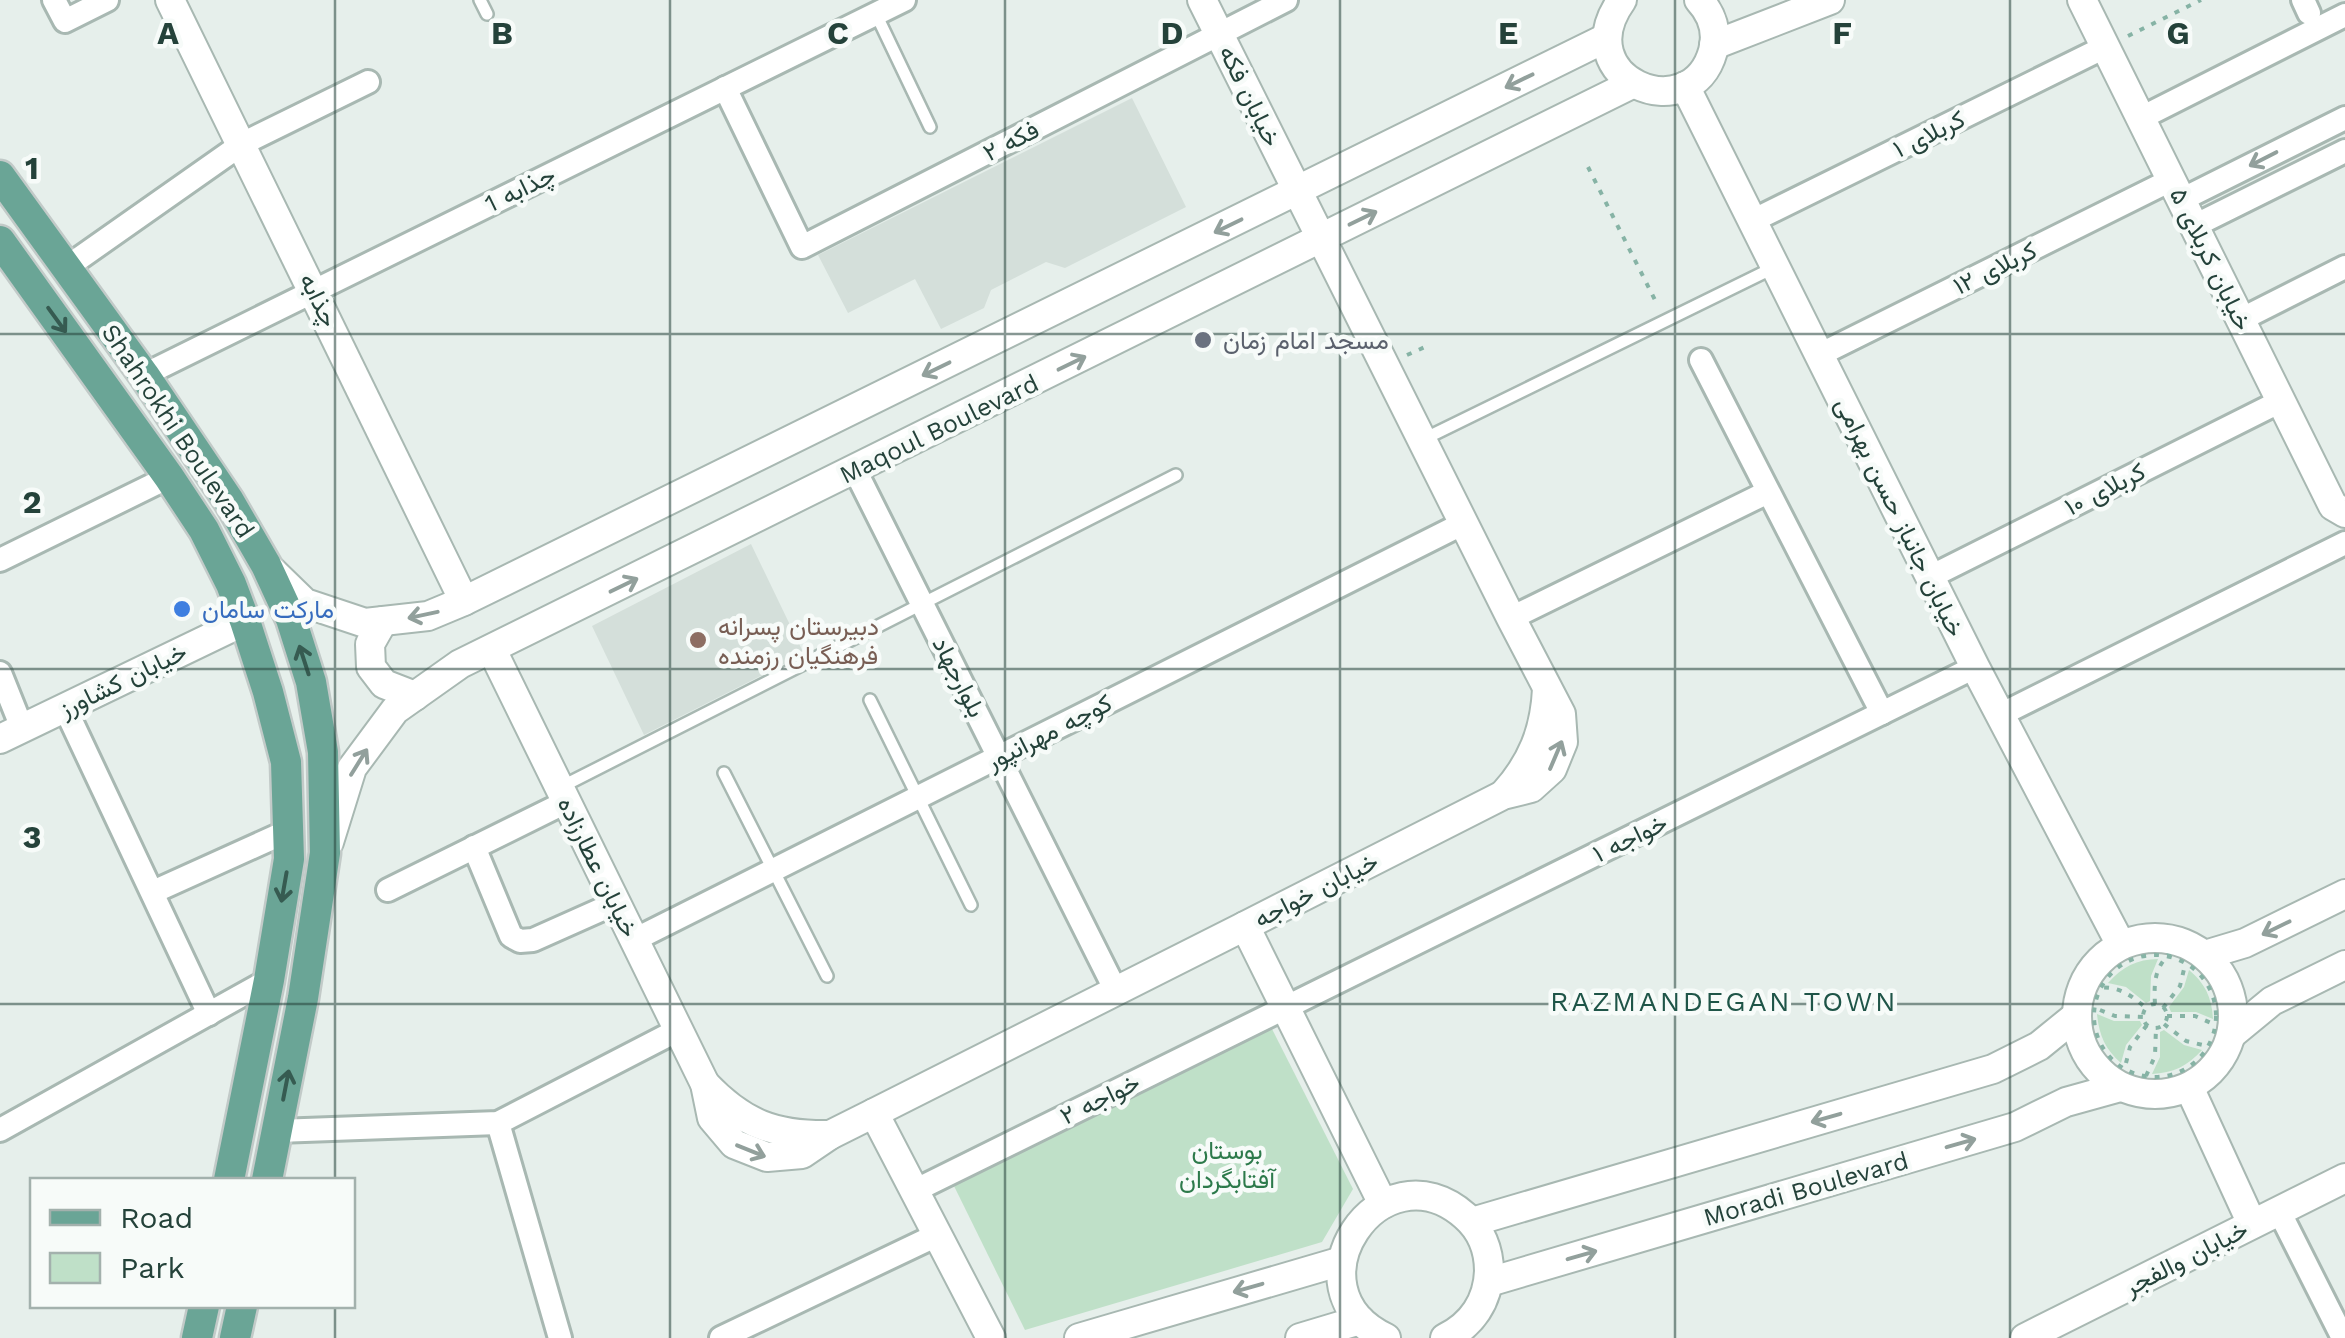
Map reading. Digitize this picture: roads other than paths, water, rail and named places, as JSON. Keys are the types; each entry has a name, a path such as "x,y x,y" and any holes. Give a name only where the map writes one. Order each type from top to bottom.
{"main road":[{"name":"Shahrokhi Boulevard","path":"0,176 198,452 266,565 291,619 311,682 322,752 326,853 303,998 267,1178"},
{"name":"Shahrokhi Boulevard","path":"0,241 204,530 232,584 245,620 286,762 289,859 229,1178"},
{"path":"197,1338 204,1308"},
{"path":"235,1338 242,1308"}],"street":[{"path":"54,0 65,21 107,0"},
{"name":"چذابه","path":"170,0 464,602"},
{"name":"چذابه 1","path":"144,375 904,0"},
{"name":"خیابان فکه","path":"1202,0 1321,238"},
{"name":"فکه ۲","path":"725,88 802,247 1286,0"},
{"path":"1622,0 1610,18 1606,38 1613,64 1632,84 1668,91 1685,86 1709,62 1715,32 1712,18 1700,0"},
{"path":"1714,46 1830,0"},
{"name":"خیابان کربلای ۵","path":"2082,0 2333,506 2345,514"},
{"path":"2141,118 2345,15"},
{"path":"266,565 304,603 365,622 428,616 464,602 1606,38"},
{"name":"کربلای ۱","path":"1752,221 2106,47"},
{"path":"66,267 242,144 368,82"},
{"name":"Maqoul Boulevard","path":"326,853 352,768 395,710 460,664 1632,84"},
{"name":"خیابان جانباز حسن بهرامی","path":"1685,86 1975,667 2121,946"},
{"name":"کربلای ۱۲","path":"1819,355 2176,190 2345,118"},
{"path":"2194,226 2345,150"},
{"name":"خیابان خواجه","path":"1321,238 1561,714 1563,742 1552,768 1530,788 1503,795 1245,926 1383,1204"},
{"path":"2240,320 2345,267"},
{"path":"1700,360 1882,713"},
{"name":"کربلای ۱۰","path":"1930,577 2281,401"},
{"name":"بلوارجهاد","path":"855,470 1116,991"},
{"path":"0,560 168,477"},
{"path":"1511,618 1768,492"},
{"name":"کوچه مهرانپور","path":"634,940 1464,523"},
{"path":"2000,715 2345,542"},
{"name":"خیابان کشاورز","path":"11,733 245,620"},
{"path":"384,621 370,644 372,666 384,684 415,696"},
{"name":"خیابان عطارزاده","path":"492,650 704,1084 712,1118 734,1144 750,1151 767,1157 802,1154 830,1134 1245,926"},
{"name":"خواجه ۱","path":"1286,1008 1975,667"},
{"path":"0,673 11,733"},
{"path":"65,708 209,1014"},
{"path":"388,890 474,847 563,795"},
{"path":"153,892 288,831"},
{"path":"474,847 511,936 520,941 533,940 616,903"},
{"path":"2184,954 2245,943 2345,894"},
{"path":"2130,1080 2106,1078 2093,1065 2078,1034 2094,967 2121,946 2155,938 2217,967 2232,999 2234,1016 2221,1037 2217,1065 2189,1087 2252,1224"},
{"path":"2221,1037 2272,1001 2345,965"},
{"path":"1,1127 268,980"},
{"path":"1472,1222 1993,1069 2038,1046 2089,1000"},
{"name":"خواجه ۲","path":"914,1191 1286,1008"},
{"path":"276,1131 498,1123 678,1030"},
{"name":"Moradi Boulevard","path":"1489,1282 2016,1127 2066,1102 2130,1080 2155,1095 2189,1087"},
{"path":"874,1113 990,1338"},
{"path":"498,1123 560,1338"},
{"name":"خیابان والفجر","path":"2026,1338 2345,1178"},
{"path":"1386,1338 1360,1320 1348,1302 1342,1282 1342,1261 1355,1227 1368,1214 1383,1204 1421,1197 1457,1209 1472,1222 1489,1261 1484,1299 1464,1327 1448,1338"},
{"path":"2279,1211 2344,1338"},
{"path":"721,1338 938,1236"},
{"path":"1079,1338 1342,1261"},
{"path":"1300,1338 1360,1320"}],"lane":[{"path":"480,0 487,14"},
{"path":"876,14 930,127"},
{"path":"1422,440 1776,267"},
{"path":"563,795 922,604 1176,475"},
{"path":"870,700 971,906"},
{"path":"724,774 827,976"}],"place":[{"name":"مسجد امام زمان","path":"1203,340"},
{"name":"مارکت سامان","path":"182,609"},
{"name":"دبیرستان پسرانه فرهنگیان رزمنده","path":"698,640"}],"district":[{"name":"RAZMANDEGAN TOWN","path":"1724,1001"}],"park label":[{"name":"بوستان آفتابگردان","path":"1227,1164"}]}
